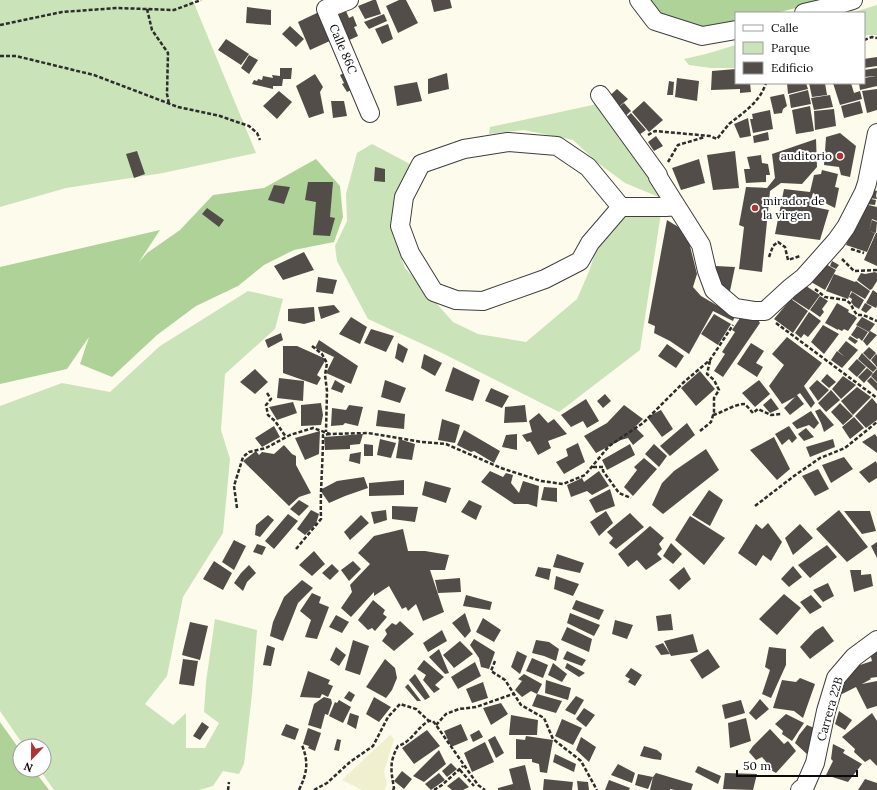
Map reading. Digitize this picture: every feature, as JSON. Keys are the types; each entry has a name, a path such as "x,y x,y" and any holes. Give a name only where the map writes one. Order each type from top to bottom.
{"street":[{"name":"Calle 86C","path":"350,0 326,9 370,113"},
{"path":"639,0 655,21 702,36 735,30"},
{"path":"808,12 853,0"},
{"path":"600,94 634,144 658,175 701,245 707,272 714,290 735,308 765,311 804,277 836,241 846,227 864,192 877,133"},
{"path":"621,207 590,242 580,262 545,280 483,301 456,300 434,292 410,253 400,226 404,197 421,164 464,149 508,142 557,146 588,167 621,207 666,208 676,206"},
{"name":"Carrera 22B","path":"800,790 805,786 815,763 826,711 836,678 854,657 877,640"}],"path":[{"path":"0,25 62,12 117,8 174,10 201,0"},
{"path":"147,9 152,30 168,52 167,94 169,104"},
{"path":"865,40 872,37 877,38"},
{"path":"0,56 16,56 94,75 178,107 220,116 249,126 258,133 260,140"},
{"path":"634,144 655,131 710,136 717,139 728,126 763,93 766,84"},
{"path":"658,175 678,145 710,136"},
{"path":"836,241 842,249 843,260 854,270 877,270"},
{"path":"769,256 773,246 778,242 785,248 788,260 804,255"},
{"path":"804,277 825,297 846,300 851,304 857,315 863,315 877,321"},
{"path":"296,549 321,519 320,497 323,435 368,433 422,442 446,444 508,470 541,481 563,484 585,475 609,446 643,422 684,382 710,360 743,309"},
{"path":"765,311 783,328 877,398"},
{"path":"312,346 322,354 327,363 324,375 327,391 326,432"},
{"path":"700,431 711,422 714,398 719,390 714,380 708,374 710,360"},
{"path":"267,393 271,399 266,405 268,415 275,420 286,437"},
{"path":"713,415 723,412 738,404 745,404 753,413 758,409 771,416 781,414"},
{"path":"755,506 820,458 845,448 877,424"},
{"path":"237,508 234,486 243,457 249,452 266,448 286,437 313,428 330,434"},
{"path":"592,467 603,467 604,471 619,492 631,498"},
{"path":"495,660 492,671 505,680 521,705 544,718 553,738 581,761 597,790"},
{"path":"436,725 446,714 459,709 476,707 491,700 513,694"},
{"path":"314,790 327,783 350,762 372,746 388,717 400,704 416,709 429,721 433,721 478,785 486,790"},
{"path":"393,790 394,788 391,772 392,756 398,746 404,744 421,726 429,721"},
{"path":"299,790 307,768 306,755 302,745"},
{"path":"434,790 464,766"},
{"path":"460,770 474,786"},
{"path":"228,790 229,782"}],"green space":[{"path":"0,0 193,1 256,153 163,173 66,188 0,207"},
{"path":"647,0 828,0 780,12 735,12 735,21 690,28 664,19"},
{"path":"877,5 877,35 865,36 865,12 854,12"},
{"path":"735,45 735,68 711,68 689,65 684,59"},
{"path":"602,103 665,197 661,198 625,183 598,163 573,140 524,130 489,134 490,127"},
{"path":"372,144 410,164 402,182 391,230 405,268 453,322 478,334 526,342 577,299 595,253 623,214 661,213 640,350 559,412 442,353 368,319 337,261 335,246 347,221 346,194 357,153"},
{"path":"316,159 340,186 343,217 334,242 294,250 264,265 238,286 196,306 157,335 112,377 80,364 89,337 67,369 0,384 0,267 160,230 139,262 147,253 180,230 213,195 264,188"},
{"path":"248,291 283,299 275,329 225,374 221,430 230,459 223,533 183,597 167,676 145,704 173,725 186,713 186,748 205,748 219,723 204,712 206,682 215,619 257,630 252,694 244,764 239,774 223,771 213,786 199,790 54,790 46,778 52,778 52,738 19,738 0,711 0,406 62,383 110,392 160,346"},
{"path":"0,722 12,739 12,778 40,778 49,790 0,790"},
{"path":"390,735 394,739 384,771 387,785 384,790 362,790 342,780"}],"building":[{"path":"376,0 381,14 365,19 358,6"},
{"path":"399,0 406,0 418,23 398,33 386,6"},
{"path":"431,0 450,0 452,8 434,12"},
{"path":"247,7 271,10 271,25 246,23"},
{"path":"346,11 349,18 353,16 357,26 354,27 358,36 345,42 334,17"},
{"path":"319,12 332,40 310,50 298,22"},
{"path":"384,14 387,21 369,29 364,22"},
{"path":"388,24 393,39 382,44 375,29"},
{"path":"290,26 304,39 296,47 282,34"},
{"path":"226,39 249,54 241,65 218,50"},
{"path":"249,55 258,60 249,74 241,68"},
{"path":"877,57 877,66 865,68 865,59"},
{"path":"280,68 292,68 291,79 283,79 282,86 273,86 273,89 252,84 254,80 262,80 263,76 273,78 272,75 280,76"},
{"path":"877,68 877,86 860,90 859,84 865,84 865,78 876,76 865,77 865,70"},
{"path":"735,69 735,84 750,84 751,92 740,93 740,89 711,90 712,71"},
{"path":"344,73 353,89 347,92 342,84 344,83 340,75"},
{"path":"447,73 449,89 428,94 428,79"},
{"path":"315,74 323,87 320,92 324,113 309,118 296,86"},
{"path":"677,78 699,81 697,101 675,97"},
{"path":"669,81 674,82 673,95 667,95"},
{"path":"417,82 422,101 397,106 394,86"},
{"path":"787,84 806,84 808,89 788,94"},
{"path":"809,84 825,84 827,95 812,97"},
{"path":"833,84 851,84 854,93 860,91 862,99 840,105"},
{"path":"617,89 628,99 616,109 624,103 631,111 621,120 606,99"},
{"path":"877,89 877,110 867,113 862,91"},
{"path":"808,90 811,104 791,108 789,95"},
{"path":"279,91 292,102 277,119 263,106"},
{"path":"784,94 787,106 783,109 782,113 774,114 770,97"},
{"path":"830,95 833,107 814,110 811,98"},
{"path":"331,101 344,101 347,116 333,118"},
{"path":"644,101 663,120 649,132 632,112"},
{"path":"860,101 863,113 844,118 841,106"},
{"path":"810,106 814,131 796,134 792,110"},
{"path":"834,109 836,126 815,130 814,111"},
{"path":"770,110 773,129 753,133 750,119 753,119 752,114"},
{"path":"631,113 646,130 636,137 622,121"},
{"path":"748,118 751,136 740,138 734,124"},
{"path":"768,132 769,140 754,143 753,136"},
{"name":"auditorio","path":"840,133 856,146 850,177 841,175 839,167 824,165 826,137"},
{"path":"656,136 663,146 654,151 648,142"},
{"name":"mirador de la virgen","path":"816,139 817,167 802,184 781,183 770,191 762,272 739,269 744,227 739,225 746,187 767,188 775,178 772,154"},
{"path":"137,151 145,174 134,178 126,154"},
{"path":"735,151 739,188 713,190 707,155"},
{"path":"761,155 762,163 768,164 770,175 766,175 766,182 746,183 744,169 750,169 747,157"},
{"path":"699,159 705,183 681,190 672,168"},
{"path":"375,167 385,169 385,182 374,181"},
{"path":"822,170 838,174 835,187 839,188 835,208 825,203 823,206 812,203 815,194 813,193 809,206 829,210 820,240 775,234 784,189 810,192 814,175 821,174"},
{"path":"308,182 333,182 330,217 335,218 330,236 313,235 316,202 305,200"},
{"path":"274,185 290,187 284,204 268,200"},
{"path":"871,189 877,191 877,199 868,198"},
{"path":"866,198 876,200 875,205 865,204"},
{"path":"864,204 877,207 877,221 872,219 869,231 875,233 867,252 846,245 858,217 861,217"},
{"path":"207,208 224,220 219,227 202,214"},
{"path":"667,220 680,228 689,242 697,274 693,287 701,296 735,316 733,321 713,311 689,354 670,341 654,333 655,326 648,323"},
{"path":"872,220 877,222 876,233 869,231"},
{"path":"877,233 877,266 864,260"},
{"path":"304,252 314,270 283,280 274,266"},
{"path":"832,261 839,265 836,269 830,266"},
{"path":"824,263 836,270 825,290 811,282"},
{"path":"716,266 735,267 730,291 720,291 714,283"},
{"path":"861,273 865,274 877,273 877,281 870,290 857,280"},
{"path":"834,274 855,282 856,281 870,291 865,299 851,291 848,299 826,291"},
{"path":"318,277 337,280 333,294 316,292"},
{"path":"806,286 820,295 809,310 792,299 797,292"},
{"path":"873,290 877,293 876,308 866,303"},
{"path":"852,292 864,300 859,309 851,302 852,299 849,297"},
{"path":"820,296 828,301 822,309 824,312 820,317 810,310"},
{"path":"791,299 808,311 793,333 774,319"},
{"path":"837,303 849,310 848,312 857,318 848,331 844,329 842,331 838,330 825,323"},
{"path":"865,303 872,307 866,313 861,310"},
{"path":"334,305 340,312 321,319 318,307"},
{"path":"314,307 315,321 304,324 288,321 288,309"},
{"path":"809,312 821,321 808,337 804,334 801,338 795,333"},
{"path":"714,314 731,324 718,345 701,334"},
{"path":"755,315 760,323 723,377 714,371 725,354 722,352 735,332 732,330 740,318"},
{"path":"351,317 367,327 360,344 339,334"},
{"path":"862,317 875,324 869,332 856,325"},
{"path":"823,325 839,334 824,354 811,342"},
{"path":"857,326 868,332 862,341 851,335"},
{"path":"371,329 394,336 386,352 364,343"},
{"path":"870,331 877,335 867,346 863,341"},
{"path":"281,333 283,340 268,348 265,340"},
{"path":"850,336 858,341 855,344 848,339"},
{"path":"787,337 822,363 804,386 815,403 811,408 800,393 797,395 804,404 790,415 784,408 795,397 782,404 769,386 784,365 772,354"},
{"path":"319,340 358,366 351,384 326,373 334,357 315,348"},
{"path":"846,341 858,350 842,368 831,360 837,351 845,357 838,351"},
{"path":"398,343 408,349 403,363 395,358"},
{"path":"751,343 764,351 756,363 763,367 757,377 737,364"},
{"path":"667,344 684,356 676,368 658,356"},
{"path":"283,346 297,346 326,359 317,375 321,378 317,385 283,373"},
{"path":"869,347 876,353 870,360 863,353"},
{"path":"862,353 877,368 873,372 858,359"},
{"path":"424,354 442,363 435,376 421,368"},
{"path":"876,354 877,355 877,367 871,360"},
{"path":"857,359 866,367 857,377 848,369"},
{"path":"453,367 480,380 473,401 445,391"},
{"path":"867,368 873,373 864,383 858,377"},
{"path":"255,369 268,382 255,394 240,382"},
{"path":"877,369 877,382 871,376"},
{"path":"700,371 715,389 696,406 681,388"},
{"path":"827,374 836,382 829,388 821,381"},
{"path":"843,376 856,385 841,399 832,389"},
{"path":"871,377 877,383 877,391 867,381"},
{"path":"279,378 304,381 303,401 277,398"},
{"path":"335,380 345,386 342,393 331,389"},
{"path":"385,380 406,388 400,403 381,397"},
{"path":"759,380 770,394 755,407 742,393"},
{"path":"817,380 829,390 818,401 809,388"},
{"path":"857,387 871,397 853,415 841,401"},
{"path":"491,388 509,396 502,408 485,401"},
{"path":"831,390 840,400 826,412 818,403"},
{"path":"605,394 611,401 603,408 597,401"},
{"path":"771,398 779,409 770,413 763,405"},
{"path":"872,398 877,404 877,420 866,428 855,416"},
{"path":"586,399 599,421 587,428 583,421 571,427 561,415"},
{"path":"293,402 297,413 277,420 269,407"},
{"path":"321,403 323,415 321,425 301,426 301,405"},
{"path":"840,403 853,416 843,425 831,412"},
{"path":"349,405 363,407 358,426 345,423 343,425 331,426 332,408 346,410"},
{"path":"525,405 527,422 504,423 505,407"},
{"path":"624,405 643,419 635,427 644,436 633,445 628,438 596,453 584,436 607,423"},
{"path":"820,409 834,425 824,432 815,411"},
{"path":"378,410 405,414 404,429 376,426"},
{"path":"661,410 673,429 662,437 647,417"},
{"path":"811,411 819,423 814,429 809,425 797,429 792,423"},
{"path":"539,413 548,423 554,419 567,434 548,441 551,448 538,455 530,441 527,442 522,435 532,432 529,421"},
{"path":"854,417 864,428 850,439 842,427"},
{"path":"442,419 460,425 455,443 438,440"},
{"path":"687,423 695,435 670,456 660,446"},
{"path":"274,426 280,437 262,447 255,438"},
{"path":"789,426 797,438 792,443 789,439 782,445 775,434"},
{"path":"806,428 814,437 804,441 798,434"},
{"path":"464,430 500,451 494,463 474,451 471,452 457,445"},
{"path":"320,431 319,454 305,460 295,438"},
{"path":"363,434 360,444 350,445 350,449 325,450 324,437"},
{"path":"517,434 517,450 502,447 506,435"},
{"path":"875,434 877,437 877,453 862,442"},
{"path":"774,437 790,469 777,480 750,450"},
{"path":"380,439 396,443 391,458 377,455"},
{"path":"399,439 415,444 412,460 396,458"},
{"path":"833,439 835,447 810,457 806,447"},
{"path":"578,443 585,462 564,474 556,462 568,456 566,449"},
{"path":"364,444 373,445 373,456 364,456"},
{"path":"630,444 635,455 607,470 602,460"},
{"path":"654,444 667,456 659,467 645,454"},
{"path":"284,445 292,454 296,456 296,465 311,493 299,497 289,506 243,461 256,451 259,455 262,452 274,454"},
{"path":"706,449 719,470 663,514 652,505 662,483 674,471"},
{"path":"361,452 360,464 349,461 350,454"},
{"path":"844,457 853,469 831,483 822,465"},
{"path":"644,458 657,469 633,496 624,487 637,470 634,467"},
{"path":"876,461 877,478 869,483 859,472"},
{"path":"818,469 829,489 815,496 802,476"},
{"path":"490,471 503,477 506,473 513,475 511,483 519,493 523,481 539,486 537,507 528,504 514,504 481,482"},
{"path":"599,471 609,486 592,495 587,491 571,497 567,485 582,478 584,482"},
{"path":"364,477 368,488 329,503 320,490 337,481"},
{"path":"404,480 404,495 369,496 369,483"},
{"path":"425,481 451,488 446,503 422,495"},
{"path":"544,487 557,488 557,502 541,500"},
{"path":"610,489 615,506 596,513 589,500"},
{"path":"709,490 723,500 710,526 692,515"},
{"path":"299,500 309,506 299,516 290,509"},
{"path":"469,500 482,506 476,520 461,512"},
{"path":"392,506 418,507 415,522 392,519"},
{"path":"311,510 319,514 316,524 305,535 297,529"},
{"path":"386,510 387,520 374,524 371,512"},
{"path":"839,510 868,547 847,562 816,529"},
{"path":"606,511 613,523 599,536 590,522"},
{"path":"844,511 870,511 876,531 862,534"},
{"path":"630,513 644,527 616,549 609,543 613,538 607,532"},
{"path":"288,514 298,521 274,549 265,541"},
{"path":"268,515 274,520 260,537 255,535 256,525"},
{"path":"361,515 369,523 350,540 344,532"},
{"path":"690,516 725,538 704,565 675,540"},
{"path":"768,523 782,542 771,561 763,555 756,566 738,553 756,524 762,529"},
{"path":"800,524 813,538 793,555 785,538"},
{"path":"650,526 664,538 659,544 662,549 657,554 662,559 646,570 637,560 628,567 618,554"},
{"path":"403,529 408,551 425,551 449,555 445,570 430,570 444,612 423,621 416,604 408,611 406,607 402,609 389,586 374,596 374,592 351,617 341,608 352,592 350,585 370,564 358,553 374,536"},
{"path":"234,540 246,546 234,570 222,562"},
{"path":"877,542 877,558 871,546"},
{"path":"671,543 682,554 673,564 663,556"},
{"path":"257,544 266,547 262,555 253,552"},
{"path":"827,545 837,557 810,578 798,565"},
{"path":"314,551 325,564 312,576 299,565"},
{"path":"557,554 584,563 580,573 553,567"},
{"path":"214,561 232,573 223,590 203,579"},
{"path":"353,561 361,569 349,581 341,570"},
{"path":"332,564 339,571 330,580 322,573"},
{"path":"249,565 256,573 247,582 243,591 234,583"},
{"path":"793,566 802,577 789,587 781,579"},
{"path":"538,567 551,569 549,580 535,576"},
{"path":"684,567 691,579 679,590 669,580"},
{"path":"850,570 861,570 861,575 871,574 873,586 854,592"},
{"path":"556,576 579,584 573,596 554,589"},
{"path":"460,578 461,592 438,593 435,580"},
{"path":"302,580 313,588 298,603 283,641 270,636 273,622 284,597"},
{"path":"828,583 834,596 823,602 813,590"},
{"path":"312,593 321,597 319,603 329,607 317,639 305,637 311,620 300,611"},
{"path":"784,594 801,608 777,635 759,619"},
{"path":"466,595 492,602 490,610 463,606"},
{"path":"811,595 822,607 810,614 800,602"},
{"path":"373,600 385,610 383,614 387,617 375,631 372,628 368,630 358,620"},
{"path":"576,600 604,610 599,620 572,609"},
{"path":"465,613 471,631 465,638 452,623"},
{"path":"570,613 600,625 594,636 567,623"},
{"path":"671,614 673,630 658,631 656,616"},
{"path":"336,615 349,622 342,633 329,627"},
{"path":"483,618 501,630 494,642 476,632"},
{"path":"615,620 633,625 627,639 612,634"},
{"path":"400,621 414,634 394,651 382,641 387,634 385,630 392,623 396,625"},
{"path":"190,622 208,626 200,660 182,655"},
{"path":"823,626 834,641 810,659 800,647 815,631"},
{"path":"567,627 592,639 589,652 561,640"},
{"path":"442,630 447,641 428,652 423,643"},
{"path":"693,634 698,652 671,656 664,641"},
{"path":"474,639 495,652 489,669 481,667 479,658 470,645"},
{"path":"353,640 369,646 360,675 345,670"},
{"path":"536,640 549,642 559,649 556,661 532,653"},
{"path":"460,641 473,654 454,668 443,655"},
{"path":"877,641 877,677 870,678 871,679 862,684 877,681 877,706 867,709 856,687 842,694 837,672 854,657 860,665 872,661 868,646"},
{"path":"663,643 670,654 661,655 655,646"},
{"path":"267,645 275,648 271,666 263,665"},
{"path":"336,647 346,655 339,666 330,660"},
{"path":"769,647 786,649 786,665 771,698 762,694 770,670 765,667"},
{"path":"439,649 449,673 445,674 429,657"},
{"path":"708,649 720,667 702,679 690,660"},
{"path":"517,651 527,656 520,674 511,667"},
{"path":"567,651 586,660 582,666 563,659"},
{"path":"532,658 548,665 543,678 526,671"},
{"path":"183,659 198,661 194,686 179,684"},
{"path":"385,659 395,668 397,678 392,690 386,698 366,687"},
{"path":"424,660 444,677 435,685 440,689 434,693 423,680 426,675 417,669"},
{"path":"475,662 481,676 458,689 451,677"},
{"path":"553,663 567,674 562,682 548,675"},
{"path":"567,663 585,673 579,677 565,668"},
{"path":"631,668 642,675 635,686 628,682 630,679 625,676"},
{"path":"308,671 330,680 328,684 333,686 328,697 322,694 320,698 300,697"},
{"path":"415,674 430,697 425,700 409,680"},
{"path":"524,674 542,684 537,694 531,691 522,697 515,690 522,681 518,679"},
{"path":"800,678 815,684 803,718 794,711 773,708 782,680 796,682"},
{"path":"546,680 571,688 568,700 545,693"},
{"path":"483,682 488,698 472,703 466,689"},
{"path":"408,684 421,701 417,701 405,687"},
{"path":"349,691 355,695 351,702 344,698"},
{"path":"537,694 562,701 556,713 532,706"},
{"path":"576,696 584,700 575,715 565,710"},
{"path":"324,697 331,699 332,703 328,715 325,714 321,729 308,725 314,704"},
{"path":"374,697 391,707 379,722 366,714"},
{"path":"760,699 769,709 756,720 749,713"},
{"path":"339,700 351,707 343,723 329,716 335,702 337,703"},
{"path":"741,700 745,713 725,719 722,705"},
{"path":"501,703 508,714 491,725 483,708"},
{"path":"584,708 595,715 586,727 576,719"},
{"path":"839,711 852,720 845,730 835,724"},
{"path":"350,713 359,716 356,729 347,724"},
{"path":"872,713 877,721 877,766 870,759 865,762 854,752 855,749 842,737"},
{"path":"786,714 804,723 792,741 782,734 783,731 775,724"},
{"path":"511,715 538,720 537,735 509,735"},
{"path":"746,718 751,741 730,748 728,723"},
{"path":"562,719 582,728 573,745 555,736"},
{"path":"202,722 209,727 200,740 193,736"},
{"path":"286,724 299,729 295,740 281,735"},
{"path":"461,724 468,740 451,747 444,731"},
{"path":"807,725 819,730 809,756 795,743"},
{"path":"308,728 321,733 315,751 308,748 309,746 303,744"},
{"path":"770,729 784,744 788,741 796,751 776,773 764,766 767,763 762,757 756,760 749,752"},
{"path":"427,730 440,746 414,764 402,748"},
{"path":"479,730 483,737 473,742 470,735"},
{"path":"495,736 504,753 496,758 488,740"},
{"path":"526,736 553,740 547,773 540,772 539,764 532,762 532,759 516,759 516,739 525,740"},
{"path":"581,737 596,747 589,762 576,750"},
{"path":"337,739 341,740 339,751 334,750"},
{"path":"485,742 494,762 472,772 464,753"},
{"path":"833,744 845,750 843,753 862,764 848,782 826,775 833,761 831,759"},
{"path":"644,746 657,750 662,754 661,760 640,756"},
{"path":"439,750 446,764 424,782 413,776"},
{"path":"555,754 576,764 574,772 553,762"},
{"path":"451,763 457,769 447,777 442,771"},
{"path":"618,764 635,773 632,783 611,775"},
{"path":"525,765 531,790 498,790 498,788 513,784 509,769"},
{"path":"698,766 721,776 718,784 695,772"},
{"path":"402,771 412,779 404,789 394,781"},
{"path":"439,773 445,780 431,790 425,784"},
{"path":"656,773 693,784 691,790 650,790 653,777"},
{"path":"725,773 757,774 753,790 723,789"},
{"path":"638,774 653,777 648,789 635,785"},
{"path":"459,777 469,787 463,790 452,790 447,786"},
{"path":"544,779 573,782 572,790 543,790"},
{"path":"865,779 877,783 877,790 858,790"},
{"path":"609,780 630,788 629,790 605,790"},
{"path":"577,781 588,782 589,790 578,790"}],"place":[{"name":"auditorio","path":"840,156"},
{"name":"mirador de la virgen","path":"755,208"}]}
